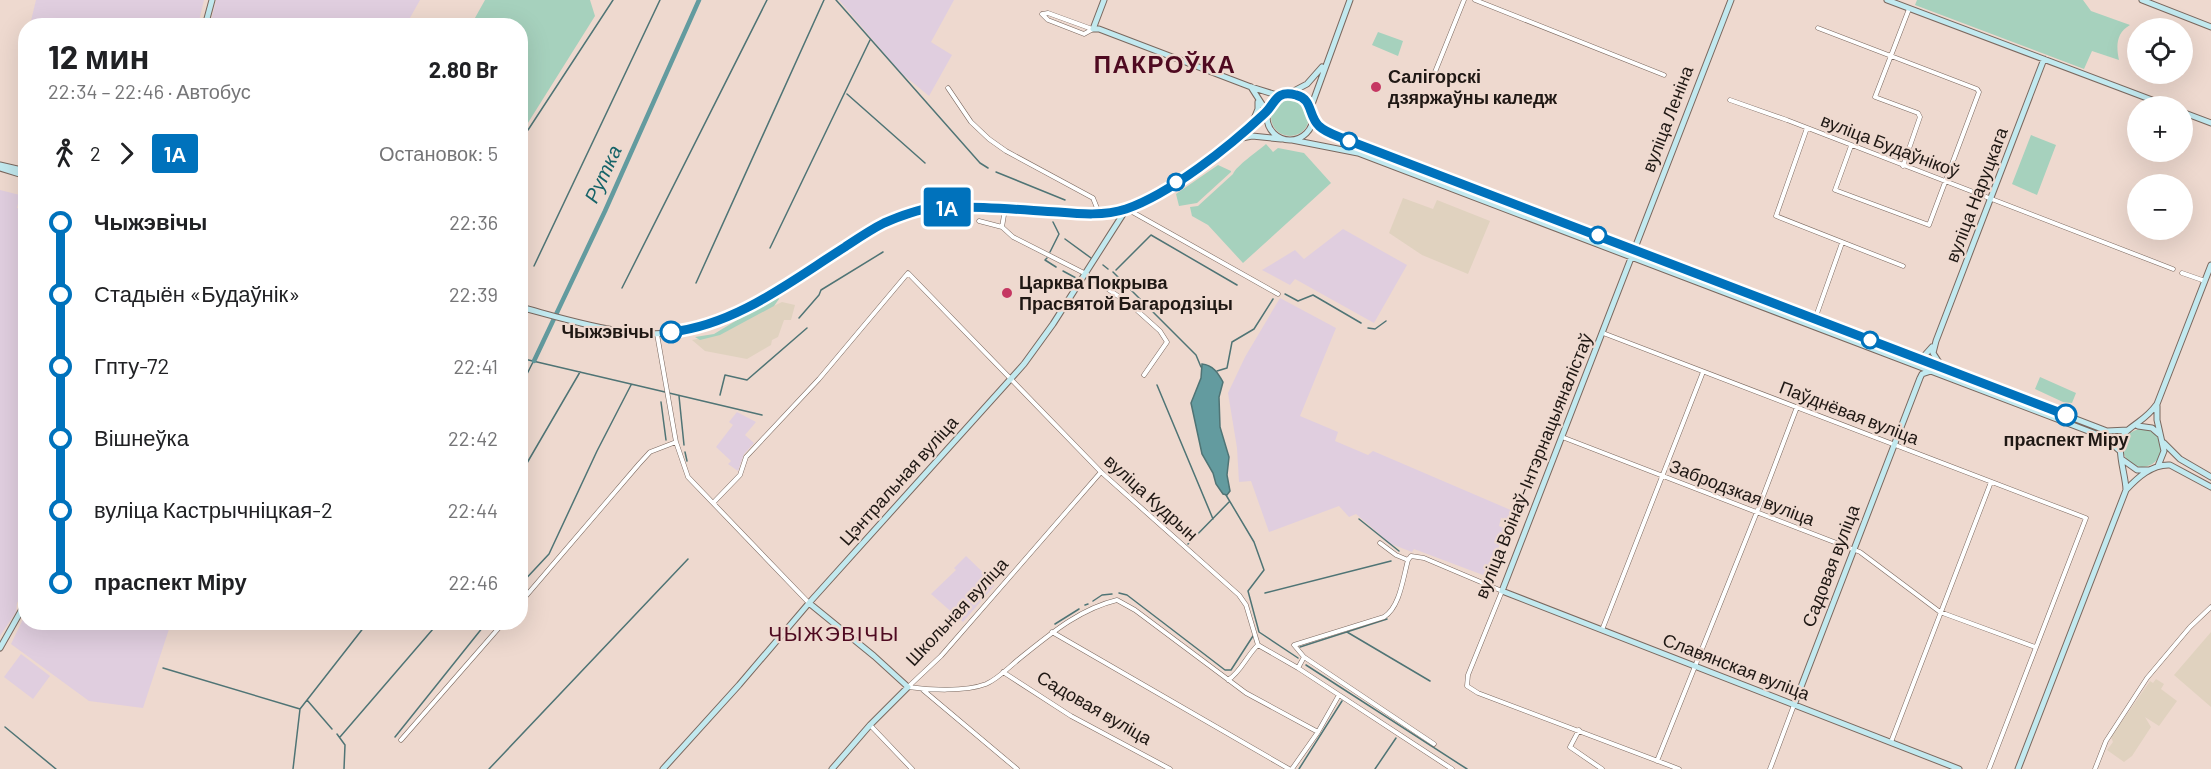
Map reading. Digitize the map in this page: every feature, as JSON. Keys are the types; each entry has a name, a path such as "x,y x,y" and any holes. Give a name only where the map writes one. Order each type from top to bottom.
{"main road":[{"path":"207,18 212,0"},
{"path":"1104,0 1093,29 1099,29 1280,96"},
{"path":"1293,140 1304,135 1312,125 1311,107 1350,0"},
{"name":"вуліца Леніна","path":"1631,256 1731,0"},
{"path":"1887,0 2142,96"},
{"path":"2142,0 2211,27"},
{"name":"вуліца Наруцкага","path":"1936,341 2044,59"},
{"path":"528,309 606,329 657,333 689,330 707,326 732,315 778,290 882,224 931,207 1099,213 1127,208 1154,196 1235,140 1267,112 1274,100 1307,84 1325,64"},
{"path":"1251,87 1257,100 1267,112 1266,120 1273,133 1285,140"},
{"path":"1288,94 1302,97 1311,107"},
{"path":"1252,124 1258,109 1257,100"},
{"path":"2193,116 2211,123"},
{"path":"1313,118 1325,130 1362,146 1634,248 2107,431 2128,430 2136,426 2148,417 2157,404 2211,265"},
{"path":"1235,140 1252,136 1293,140 1358,153 2104,438 2120,450"},
{"path":"0,167 18,170"},
{"path":"0,167 18,173"},
{"name":"Цэнтральная вуліца","path":"663,769 1011,379 1053,324 1127,208"},
{"name":"вуліца Воінаў-Інтэрнацыяналістаў","path":"1502,591 1631,256"},
{"path":"1910,356 1925,356 1936,341"},
{"path":"1936,341 1933,353 1936,362 1945,368"},
{"path":"1917,366 1922,374 1931,371"},
{"name":"Садовая вуліца","path":"1794,705 1922,374"},
{"path":"2157,404 2160,435 2164,443 2180,459 2211,477"},
{"path":"2136,426 2152,428 2160,435"},
{"path":"2020,768 2126,490 2120,450 2121,442 2128,430"},
{"path":"2158,466 2163,457 2164,443"},
{"path":"2122,460 2137,470 2149,470"},
{"path":"2126,490 2149,470 2158,466 2170,465 2211,487"},
{"name":"Славянская вуліца","path":"1502,591 1959,769"},
{"path":"809,603 908,687"},
{"path":"0,648 18,616"},
{"name":"Школьная вуліца","path":"832,769 870,725 908,687"}],"street":[{"path":"1435,72 1464,0"},
{"path":"1476,0 1664,75"},
{"path":"1903,166 1921,118 1918,113 1875,97 1909,9"},
{"path":"1048,13 1093,29 1084,34 1048,20 1042,14 1048,13"},
{"path":"1818,28 1979,91 1929,225 1835,190 1851,146"},
{"path":"948,88 971,122 989,139 1006,151 1093,198 1099,213"},
{"name":"вуліца Будаўнікоў","path":"1730,100 2173,269"},
{"path":"1807,128 1776,216 1902,266"},
{"path":"1127,208 1278,294"},
{"path":"1002,227 1005,209"},
{"path":"978,221 1002,227 1012,237 1086,274 1131,305 1160,331 1167,342 1144,375"},
{"path":"1815,319 1842,243"},
{"path":"712,503 740,475 746,458 819,379 908,273 1011,379"},
{"path":"2182,273 2205,281"},
{"path":"657,333 676,442 688,477 809,603"},
{"name":"Паўднёвая вуліца","path":"1603,333 2086,518 2035,647"},
{"path":"1602,631 1702,372"},
{"name":"вуліца Кудрын","path":"1011,379 1101,472 1239,596 1246,605 1258,645"},
{"path":"1657,761 1797,407"},
{"name":"Забродзкая вуліца","path":"1562,437 1860,552 1941,612 2035,647"},
{"path":"528,594 650,452 676,442"},
{"name":"Школьная вуліца","path":"908,687 941,656 1101,472"},
{"path":"1890,742 1991,482"},
{"path":"1380,543 1396,555 1408,560"},
{"path":"1434,744 1304,657 1294,645 1391,613 1411,556 1424,558 1502,591"},
{"name":"вуліца Воінаў-Інтэрнацыяналістаў","path":"1502,591 1467,675 1467,686 1478,693 1579,732"},
{"path":"908,687 968,688 987,684 1052,632 1092,607 1117,600 1135,610 1246,693 1318,732"},
{"path":"2095,769 2106,741 2147,678 2211,607"},
{"path":"401,740 497,630"},
{"path":"1052,632 1291,769 1318,732 1339,695"},
{"path":"1228,680 1235,675 1251,651 1258,645 1298,668 1452,769"},
{"path":"1989,769 2035,647"},
{"path":"1298,668 1304,657"},
{"name":"Садовая вуліца","path":"1004,672 1071,716 1170,769"},
{"path":"923,689 1017,769"},
{"name":"Садовая вуліца","path":"1770,769 1794,705"},
{"path":"870,725 912,769"},
{"path":"1602,769 1570,747 1579,732 1679,769"}],"shaded area":[{"path":"36,0 204,0 200,18 32,18"},
{"path":"216,0 420,0 410,18 212,18"},
{"path":"839,0 954,0 931,42 952,55 929,96 901,73"},
{"path":"0,190 18,194 18,601 16,612 0,636"},
{"path":"1403,198 1433,209 1437,200 1490,221 1468,274 1422,255 1389,233"},
{"path":"1343,229 1407,265 1374,323 1295,279 1290,285 1262,270 1295,250 1304,259"},
{"path":"1280,298 1336,328 1300,416 1338,432 1335,441 1368,455 1373,451 1513,511 1509,521 1499,517 1501,518 1499,526 1506,529 1490,570 1486,568 1483,575 1414,549 1412,552 1391,544 1356,514 1349,517 1339,506 1269,532 1251,481 1239,482 1237,448 1228,393 1245,357"},
{"path":"782,302 795,305 791,320 784,320 778,337 772,340 771,345 747,359 705,351 692,340 711,336"},
{"path":"737,412 756,422 745,435 754,443 744,454 738,471 728,464 731,461 716,447 733,425 729,422"},
{"path":"966,556 994,583 994,586 963,622 931,594 956,570 954,568"},
{"path":"18,630 169,630 143,708 89,701 11,644"},
{"path":"2211,632 2211,707 2174,675"},
{"path":"21,654 50,676 33,699 4,677"},
{"path":"2156,679 2164,684 2161,689 2177,701 2159,726 2145,717 2151,727 2132,756 2124,762 2107,750 2113,742 2111,737 2150,681 2153,683"}],"green space":[{"path":"485,0 590,0 595,16 528,123 528,18 475,18"},
{"path":"1917,0 2083,0 2091,11 2127,24 2127,27 2118,40 2119,60 2092,51 2084,69 1915,5"},
{"path":"1378,32 1403,41 1398,56 1372,45"},
{"path":"1290,98 1303,104 1309,117 1303,130 1290,136 1277,130 1271,117 1277,104"},
{"path":"2031,135 2056,145 2037,195 2012,184"},
{"path":"1266,144 1273,152 1278,148 1304,153 1331,183 1243,263 1208,225 1192,216 1190,207 1198,206"},
{"path":"1218,165 1231,172 1197,203 1179,206 1176,194"},
{"path":"777,296 779,299 774,306 720,335 700,340 695,337 714,334"},
{"path":"2040,377 2076,393 2072,403 2063,402 2035,389"},
{"path":"2142,429 2155,435 2161,448 2155,461 2142,467 2129,461 2123,448 2129,435"}],"water":[{"path":"1202,364 1212,368 1223,382 1219,397 1220,427 1229,457 1227,475 1230,491 1227,495 1223,494 1216,484 1213,473 1202,454 1191,403 1201,378"}],"waterway":[{"path":"528,130 613,0"},
{"path":"534,266 660,0"},
{"name":"Рутка","path":"534,361 605,211 699,0"},
{"path":"622,288 767,0"},
{"path":"696,283 824,0"},
{"path":"836,0 980,163 988,168"},
{"path":"770,248 870,40"},
{"path":"847,94 925,163"},
{"path":"996,172 1065,200"},
{"path":"1050,252 1059,234 1053,222"},
{"path":"1116,270 1151,235 1237,285"},
{"path":"1065,239 1091,258"},
{"path":"799,318 821,290 883,252"},
{"path":"1047,258 1045,260 1056,267"},
{"path":"1103,265 1108,269"},
{"path":"1063,271 1076,278"},
{"path":"1113,272 1196,355 1201,367"},
{"path":"1285,294 1298,301 1313,295 1361,323"},
{"path":"1217,371 1227,368 1232,342 1254,329 1273,299"},
{"path":"1368,328 1375,329 1386,321"},
{"path":"720,395 725,375 747,380 807,328"},
{"path":"528,360 665,392"},
{"path":"528,372 533,362"},
{"path":"528,461 580,372"},
{"path":"528,576 549,554 631,385"},
{"path":"1157,385 1213,519"},
{"path":"669,393 762,415"},
{"path":"679,396 684,445"},
{"path":"661,402 666,440"},
{"path":"685,452 687,461"},
{"path":"1226,495 1254,542 1264,570 1248,591 1259,632 1298,658"},
{"path":"1188,544 1229,502"},
{"path":"1359,519 1399,551"},
{"path":"489,769 688,559"},
{"path":"1265,593 1391,561"},
{"path":"1119,593 1127,595 1225,670 1231,670 1253,636"},
{"path":"1093,601 1102,595 1112,594"},
{"path":"1055,624 1079,609"},
{"path":"1300,647 1387,619"},
{"path":"293,769 300,709 362,630"},
{"path":"340,737 432,630"},
{"path":"395,737 481,630"},
{"path":"1347,632 1430,681"},
{"path":"1306,665 1467,769"},
{"path":"163,668 300,709"},
{"path":"307,700 332,729"},
{"path":"1299,769 1342,701"},
{"path":"5,727 56,769"},
{"path":"337,734 345,745 344,769"},
{"path":"1375,769 1396,738"}],"bus line":[{"name":"1А","path":"671,332 707,326 732,315 778,290 882,224 931,207 974,207 1085,214 1112,212 1127,208 1171,186 1235,140 1267,112 1274,100 1288,94 1302,97 1311,107 1313,118 1318,125 1347,140 2066,415"}],"place":[{"name":"Салігорскі дзяржаўны каледж","path":"1376,87"},
{"name":"Царква Покрыва Прасвятой Багародзіцы","path":"1007,293"},
{"name":"Чыжэвічы","path":"671,332"},
{"name":"праспект Міру","path":"2066,415"}],"district":[{"name":"ПАКРОЎКА","path":"1165,65"},
{"name":"ЧЫЖЭВІЧЫ","path":"834,634"}]}
